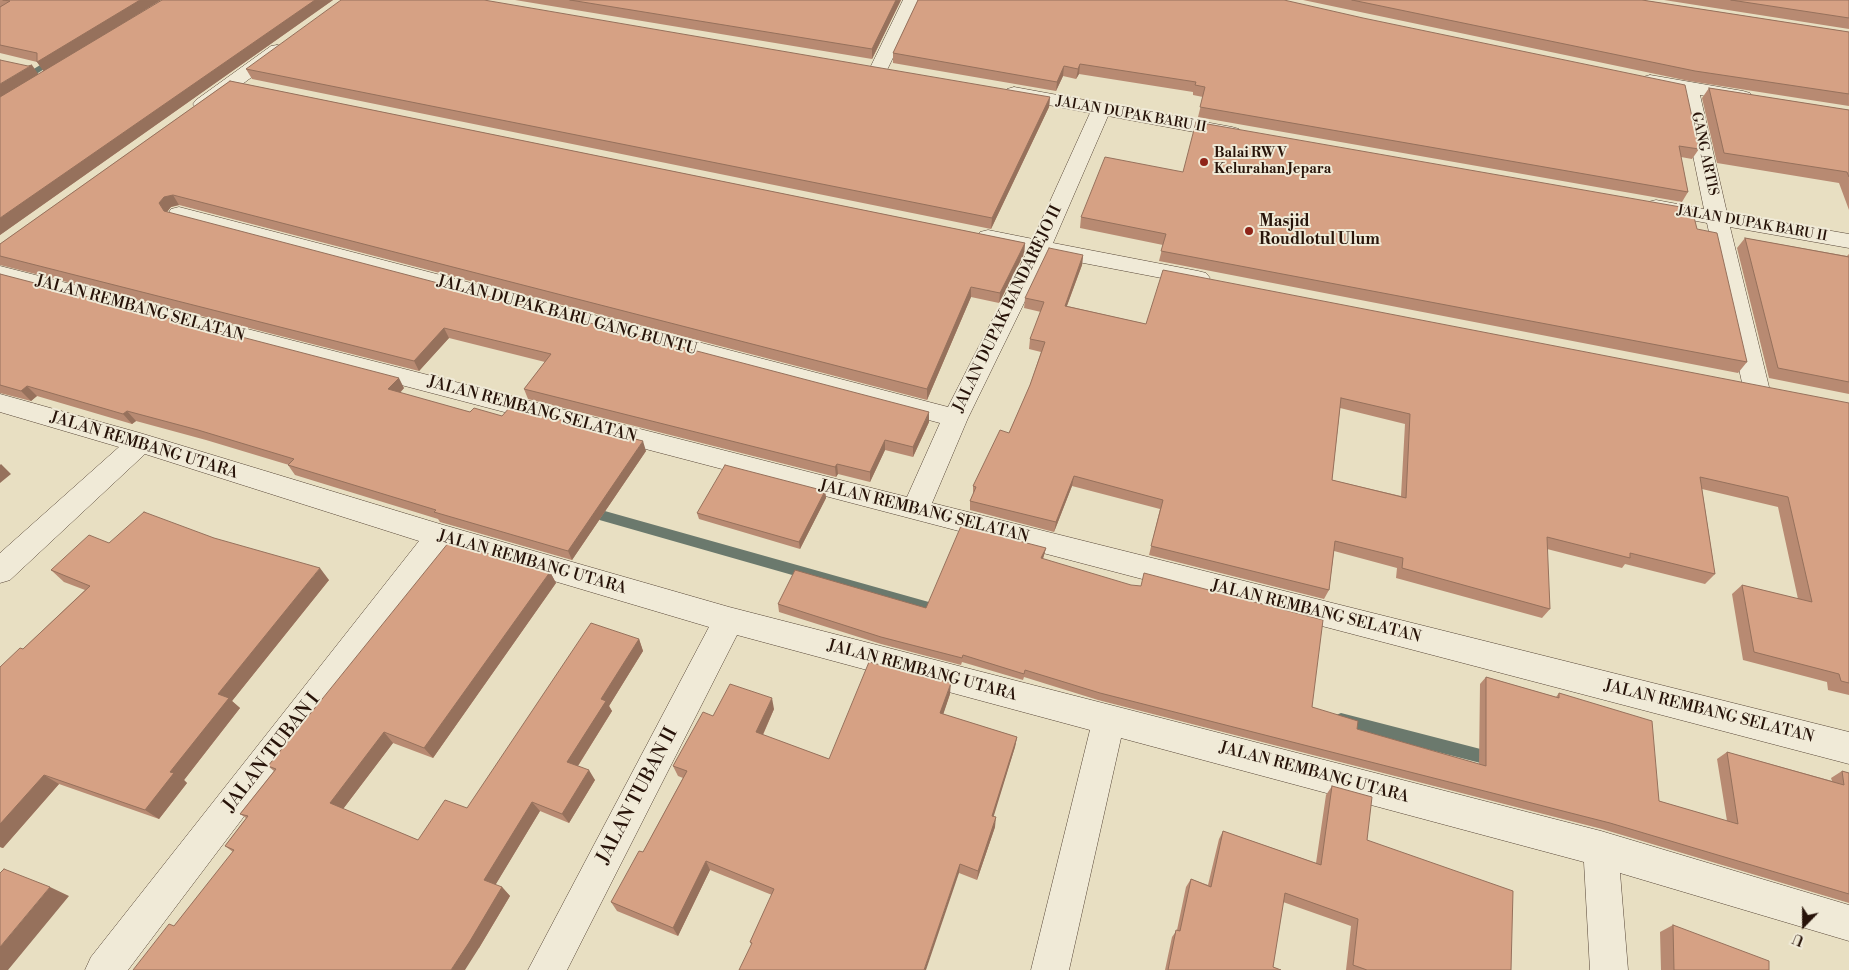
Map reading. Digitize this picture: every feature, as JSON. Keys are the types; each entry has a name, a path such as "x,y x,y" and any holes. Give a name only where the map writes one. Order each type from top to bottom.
{"street":[{"path":"879,68 912,0"},
{"path":"184,117 293,39"},
{"path":"860,65 898,72"},
{"path":"1631,77 1689,89 1764,100"},
{"path":"232,83 261,89"},
{"name":"GANG ARTIS","path":"1689,89 1742,334 1756,387"},
{"name":"JALAN DUPAK BARU II","path":"995,90 1248,135"},
{"name":"JALAN DUPAK BANDAREJO II","path":"915,510 955,418 1040,248 1101,109"},
{"name":"JALAN DUPAK BARU II","path":"1639,204 1849,241"},
{"name":"JALAN DUPAK BARU GANG BUNTU","path":"179,214 955,418"},
{"path":"972,234 1216,282"},
{"name":"JALAN REMBANG SELATAN","path":"0,272 915,510 1849,748"},
{"name":"JALAN REMBANG UTARA","path":"0,403 140,443 440,536 728,620 1601,849 1849,923"},
{"path":"0,571 140,443"},
{"name":"JALAN TUBAN I","path":"104,970 440,536"},
{"name":"JALAN TUBAN II","path":"547,970 728,620"},
{"path":"1050,970 1109,719"},
{"path":"1601,849 1609,970"}],"building":[{"path":"3,0 140,0 37,62 37,53 0,45 0,7 10,1"},
{"path":"162,0 315,0 0,218 0,97"},
{"path":"341,0 484,0 1050,97 992,218 246,69"},
{"path":"570,0 896,0 872,49"},
{"path":"918,0 1284,0 1685,85 1699,149 1679,146 1688,192 1200,107 1205,87 1195,85 1196,82 1080,64 1078,69 1064,66 1057,82 893,53"},
{"path":"1352,0 1642,0 1849,32 1849,94 1695,71"},
{"path":"1731,0 1849,0 1849,18"},
{"path":"0,60 28,66 32,65 0,84"},
{"path":"230,81 1025,243 1000,293 971,287 927,389 173,195 164,197 159,203 164,211 929,412 913,447 885,440 870,472 837,464 835,467 524,389 551,354 444,328 414,361 0,256 0,244"},
{"path":"1709,88 1849,110 1849,177 1847,172 1724,153"},
{"path":"1196,122 1692,209 1697,229 1717,233 1747,362 1161,251 1166,234 1081,217 1105,157 1183,172"},
{"path":"1745,238 1849,257 1849,382 1778,368"},
{"path":"1049,248 1083,255 1065,306 1146,324 1163,270 1849,403 1849,683 1841,681 1839,674 1754,652 1742,585 1812,602 1788,497 1700,477 1715,574 1630,553 1630,558 1547,537 1550,609 1402,568 1403,558 1335,541 1329,590 1151,546 1163,500 1074,476 1056,522 970,501 976,487 973,486 1000,430 1009,433 1030,385 1045,342 1030,339 1044,302 1025,298","holes":["1341,398 1410,414 1406,498 1332,480"]},
{"path":"0,274 399,378 388,389 470,412 474,408 502,416 510,407 643,441 568,551 434,512 436,510 288,465 294,459 198,430 127,411 123,414 27,386 21,391 0,385"},
{"path":"725,465 825,491 799,542 697,513"},
{"path":"144,512 214,538 320,568 218,694 229,698 170,772 174,773 145,810 44,775 0,824 0,667 20,648 23,649 90,586 51,570 89,535 109,543"},
{"path":"961,526 1046,548 1041,558 1131,585 1141,586 1144,573 1323,620 1312,707 1358,721 1357,729 1486,766 1486,677 1559,698 1559,693 1652,721 1659,801 1738,824 1727,752 1844,785 1842,771 1849,773 1849,894 1610,823 1100,693 1025,670 1024,674 963,655 962,658 881,637 778,604 795,570 926,608"},
{"path":"449,542 550,572 424,748 384,732 330,803 418,840 445,800 467,808 591,623 639,639 601,699 606,701 567,762 589,770 562,814 532,802 484,880 502,887 451,970 133,970 169,924 174,926 234,850 225,846 248,816 240,814 276,769 268,766"},
{"path":"869,662 951,683 940,713 1017,737 992,816 996,817 978,871 960,864 924,970 739,970 774,889 706,861 673,928 611,902 639,851 643,852 687,771 673,766 703,712 713,716 730,684 772,698 756,732 829,759"},
{"path":"1332,786 1372,797 1367,840 1513,891 1511,970 1367,970 1353,965 1358,919 1285,893 1273,967 1281,970 1168,970 1176,930 1180,931 1191,879 1211,887 1223,831 1321,865"},
{"path":"4,869 50,887 0,947 0,873"},
{"path":"1673,925 1769,961 1769,970 1674,970"}],"waterway":[{"path":"0,94 56,59"},
{"path":"587,511 943,612"},
{"path":"1341,720 1496,760"}],"place":[{"name":"Balai RW V Kelurahan Jepara","path":"1204,162"},
{"name":"Masjid Roudlotul Ulum","path":"1249,231"}]}
